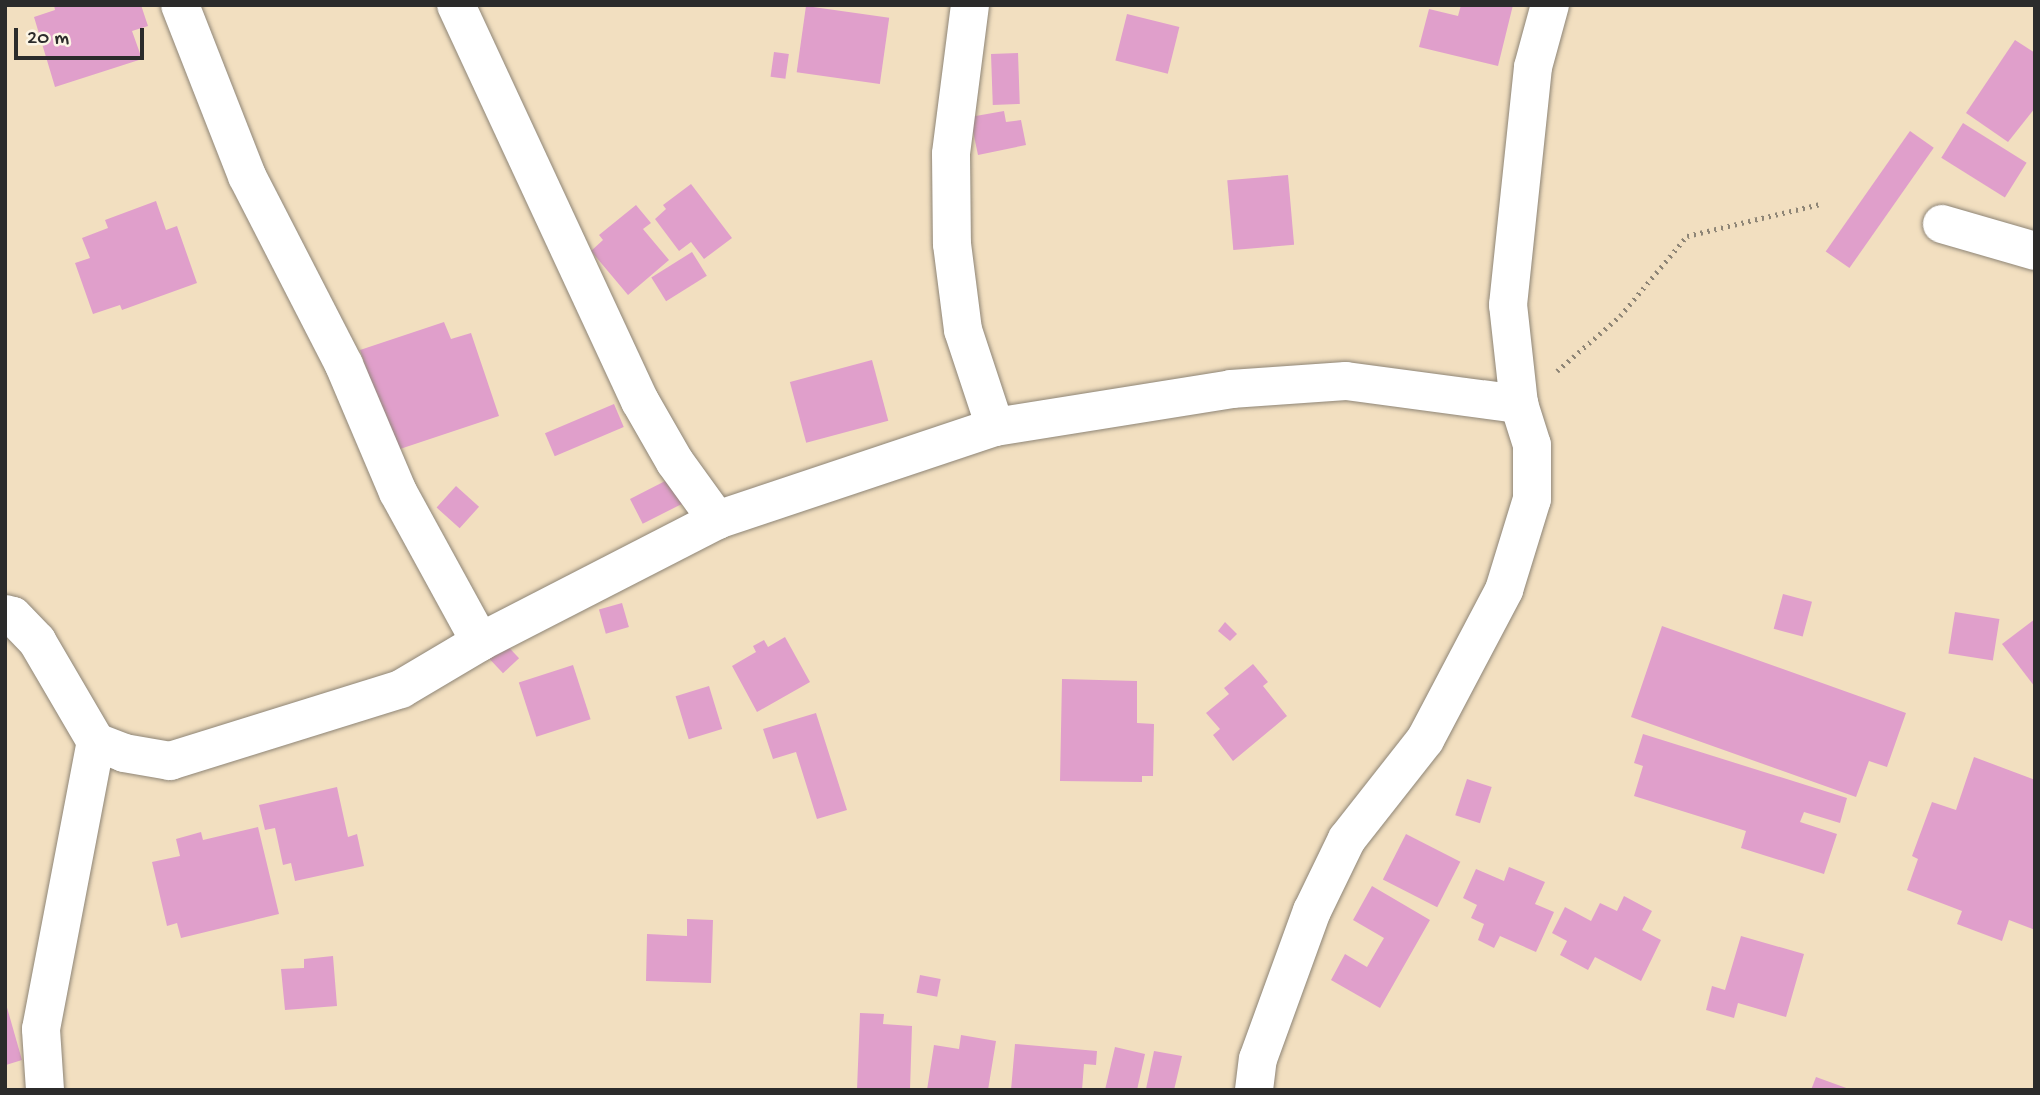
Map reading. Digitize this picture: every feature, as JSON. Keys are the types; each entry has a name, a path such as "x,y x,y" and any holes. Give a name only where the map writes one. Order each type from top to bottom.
{"street":[{"path":"180,5 247,176 344,365 398,492 480,642"},
{"path":"456,5 640,401 675,462 717,520"},
{"path":"970,5 951,153 952,244 962,330 995,426"},
{"path":"1254,1090 1258,1059 1312,911 1347,839 1425,740 1504,590 1532,499 1532,445 1519,404 1508,304 1532,79 1550,5"},
{"path":"1942,224 2035,251"},
{"path":"5,614 13,616 37,641 96,742 124,753 170,761 401,689 480,642 717,520 995,426 1231,389 1346,381 1519,404"},
{"path":"46,1090 41,1029 96,742"}],"path":[{"path":"1519,404 1620,316 1687,236 1820,204"}],"building":[{"path":"54,5 141,5 148,26 132,31 142,59 55,87 34,17 55,10"},
{"path":"1461,5 1513,5 1498,66 1419,47 1429,9 1458,16"},
{"path":"806,6 889,18 880,84 797,72"},
{"path":"1127,14 1179,27 1168,74 1115,61"},
{"path":"2015,40 2035,53 2035,108 2008,142 1966,113"},
{"path":"774,52 789,54 785,79 771,77"},
{"path":"1018,53 1020,104 993,105 991,54"},
{"path":"1004,111 1006,122 1021,120 1026,145 978,155 970,117"},
{"path":"1963,123 2027,163 2005,198 1941,158"},
{"path":"1910,131 1934,148 1849,268 1826,251"},
{"path":"1288,175 1294,245 1233,250 1227,180"},
{"path":"691,184 732,238 704,259 691,242 679,251 655,219 666,209 663,205"},
{"path":"156,201 166,230 177,226 197,283 122,310 120,305 93,314 75,263 90,258 82,238 108,228 105,220"},
{"path":"636,205 651,223 643,229 669,260 628,295 591,251 603,240 599,235"},
{"path":"692,252 707,276 666,301 651,277"},
{"path":"444,322 451,339 471,333 499,416 394,451 360,350"},
{"path":"872,360 888,421 806,443 790,382"},
{"path":"614,404 624,427 555,456 545,433"},
{"path":"671,478 684,503 643,524 630,499"},
{"path":"456,486 479,507 460,528 437,508"},
{"path":"1783,594 1812,602 1803,637 1774,629"},
{"path":"622,603 629,627 606,634 599,610"},
{"path":"1955,612 1999,619 1993,661 1948,653"},
{"path":"2035,619 2035,687 2002,644"},
{"path":"1225,622 1237,634 1230,641 1218,631"},
{"path":"1662,626 1906,713 1887,767 1869,761 1856,797 1631,717"},
{"path":"785,637 810,682 757,712 732,666 756,652 753,646 764,640 768,647"},
{"path":"502,640 519,658 503,673 486,655"},
{"path":"1253,664 1268,682 1263,686 1287,716 1233,761 1213,735 1220,729 1206,713 1229,694 1224,688"},
{"path":"573,665 591,719 536,737 519,683"},
{"path":"1062,679 1137,681 1137,723 1154,724 1153,776 1142,776 1142,782 1060,781"},
{"path":"709,686 722,729 689,739 676,696"},
{"path":"816,713 847,810 817,819 796,752 773,759 763,729"},
{"path":"1643,734 1847,798 1840,823 1804,812 1800,822 1837,834 1824,874 1741,848 1746,831 1634,796 1643,766 1634,763"},
{"path":"1974,757 2035,780 2035,930 2009,920 2002,941 1957,924 1962,911 1907,890 1918,859 1912,856 1932,802 1956,810"},
{"path":"1467,779 1492,787 1480,823 1455,815"},
{"path":"337,787 348,837 357,834 364,866 295,881 291,863 283,865 275,828 265,830 259,805"},
{"path":"258,827 279,914 181,938 177,923 167,926 152,862 180,856 176,839 201,832 203,840"},
{"path":"1406,834 1460,862 1437,907 1383,879"},
{"path":"1509,867 1545,882 1535,904 1554,912 1536,952 1500,936 1494,948 1478,940 1484,924 1471,918 1477,905 1463,898 1476,869 1504,881"},
{"path":"1372,886 1430,920 1380,1008 1331,980 1345,954 1367,967 1384,938 1353,920"},
{"path":"1624,896 1652,911 1642,930 1661,940 1641,981 1595,957 1588,970 1560,955 1567,941 1552,933 1565,907 1591,921 1600,903 1617,911"},
{"path":"687,919 713,920 711,983 646,981 647,934 687,936"},
{"path":"1741,936 1804,954 1786,1017 1738,1003 1734,1018 1706,1010 1712,986 1725,990"},
{"path":"333,956 337,1006 285,1010 281,969 304,968 304,959"},
{"path":"920,975 941,979 937,997 917,993"},
{"path":"5,1004 22,1060 6,1065"},
{"path":"860,1013 884,1014 883,1024 912,1026 910,1090 857,1090"},
{"path":"961,1035 996,1041 988,1090 927,1090 934,1045 959,1049"},
{"path":"1015,1044 1097,1051 1096,1065 1084,1064 1082,1090 1011,1090"},
{"path":"1115,1047 1145,1054 1137,1090 1105,1090"},
{"path":"1154,1051 1182,1056 1174,1090 1146,1089"},
{"path":"1816,1077 1849,1089 1849,1090 1811,1090"}]}
